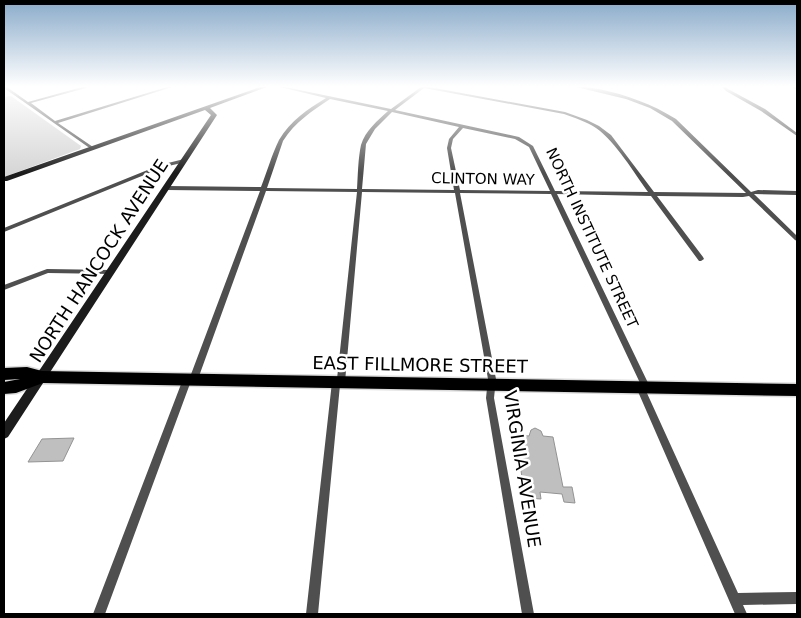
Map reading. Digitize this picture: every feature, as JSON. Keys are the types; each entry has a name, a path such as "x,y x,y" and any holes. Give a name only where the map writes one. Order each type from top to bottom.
{"main road":[{"name":"EAST FILLMORE STREET","path":"4,374 27,373 42,377 797,390"},
{"name":"EAST FILLMORE STREET","path":"4,388 16,387 42,377"}],"street":[{"path":"46,116 91,148"},
{"path":"55,122 75,116"},
{"path":"4,179 183,116"},
{"name":"NORTH HANCOCK AVENUE","path":"4,433 213,116"},
{"path":"99,614 264,189 277,150 288,128 301,116"},
{"path":"312,614 366,138 375,126 387,116"},
{"name":"NORTH INSTITUTE STREET","path":"415,116 517,138 533,148 643,387 741,614"},
{"path":"570,116 588,122 610,137 701,259"},
{"path":"667,116 678,124 797,239"},
{"path":"771,116 797,136"},
{"name":"VIRGINIA AVENUE","path":"462,126 448,144 491,386 490,398 528,614"},
{"path":"4,230 162,166 184,161"},
{"name":"CLINTON WAY","path":"167,188 653,194 797,193"},
{"path":"4,288 47,271 111,272"},
{"path":"734,600 797,598"}],"shaded area":[{"path":"4,116 39,116 81,146 80,149 4,177"}],"building":[{"path":"535,428 541,431 543,436 553,437 563,487 572,487 575,503 564,502 562,494 540,492 541,499 527,498 527,492 524,492 516,435 529,436 531,430"},
{"path":"74,438 63,461 28,462 42,439"}]}
